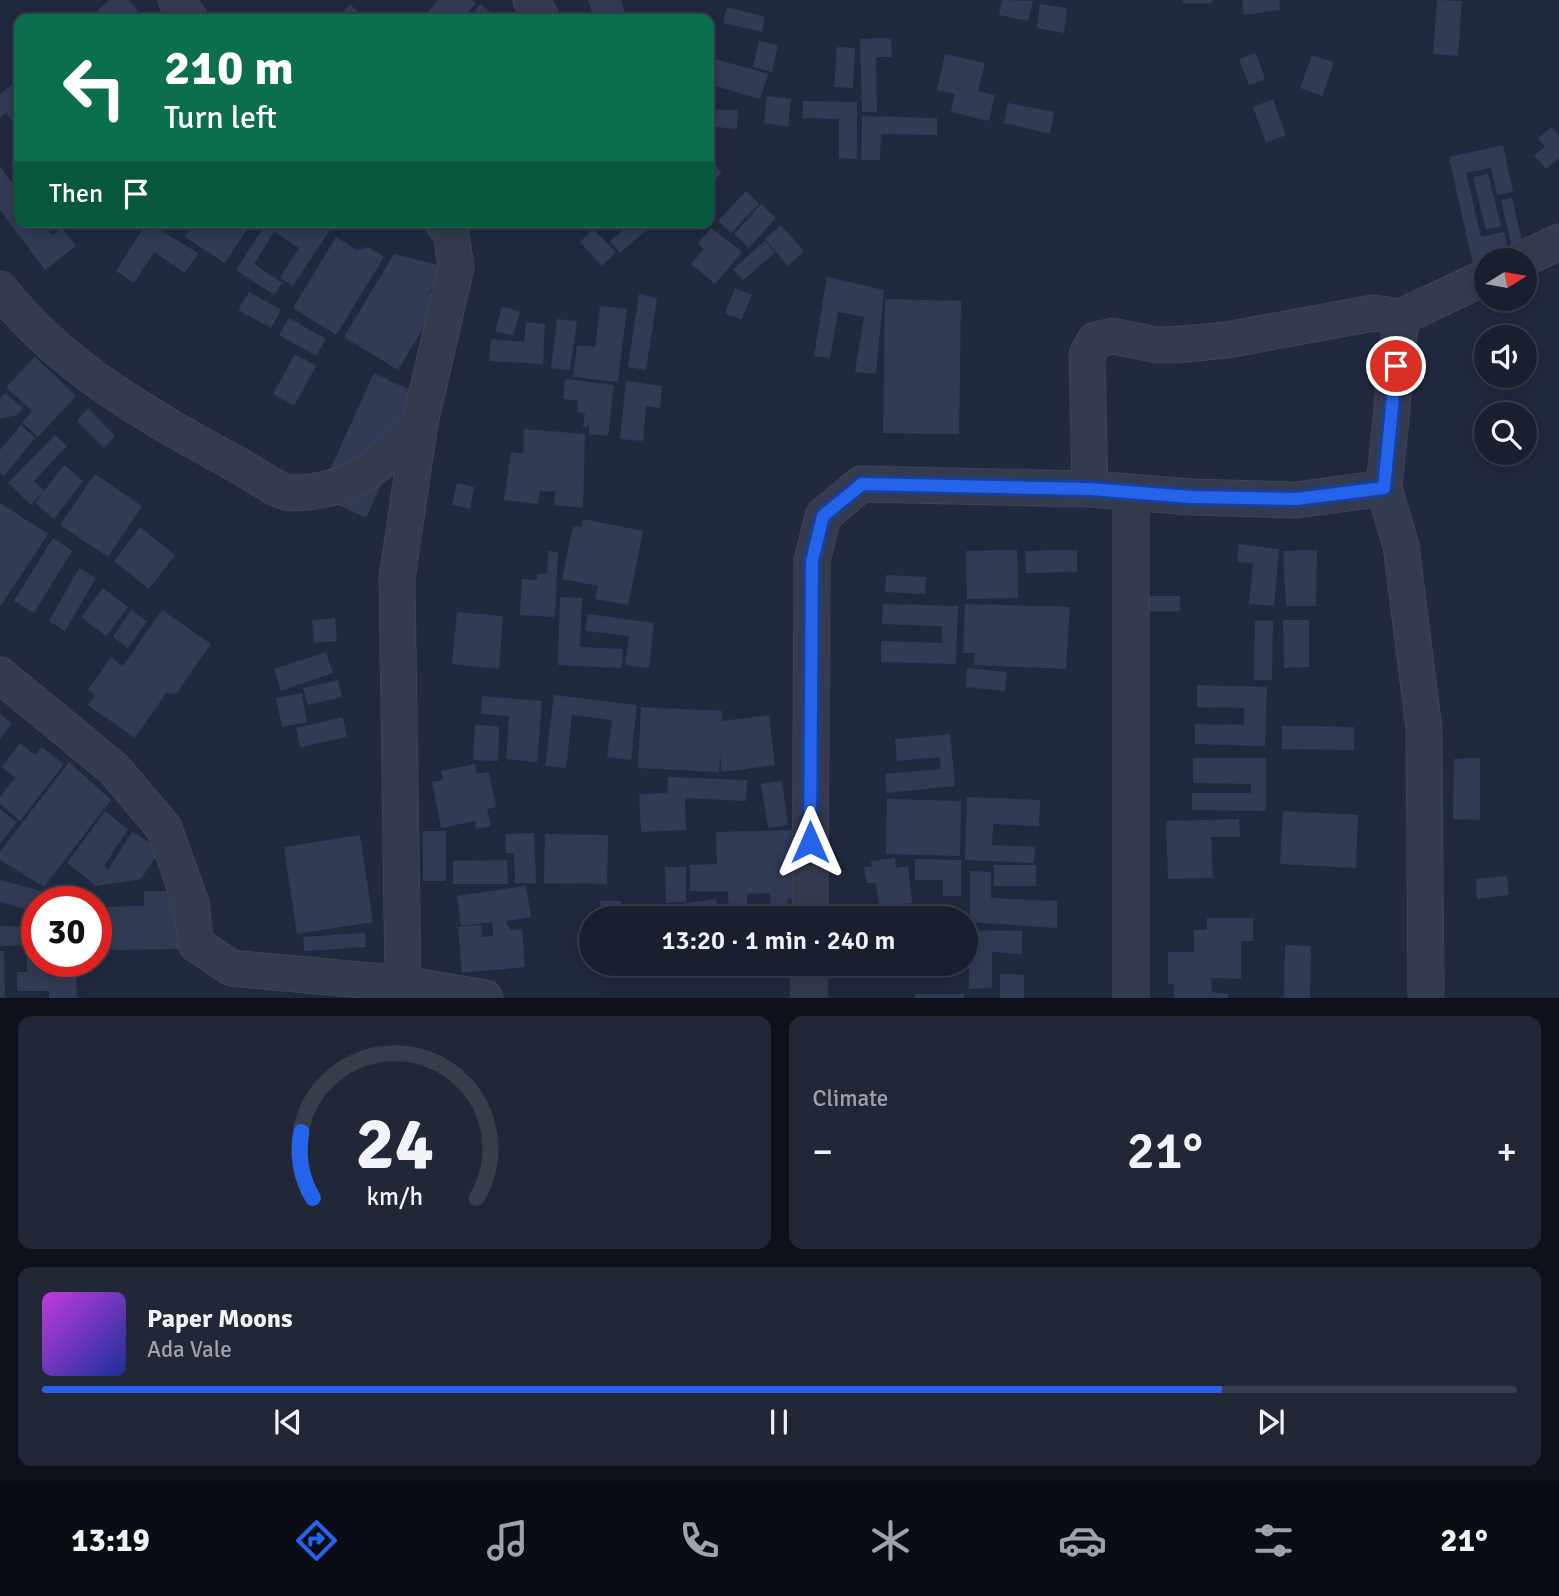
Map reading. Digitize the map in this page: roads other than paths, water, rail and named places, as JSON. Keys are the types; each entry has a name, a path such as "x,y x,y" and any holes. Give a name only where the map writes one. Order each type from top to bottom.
{"street":[{"path":"402,984 397,578 419,423 456,267 451,234 446,228"},
{"path":"1537,252 1559,242"},
{"path":"1090,489 1087,355 1095,340 1112,336 1157,345 1186,344 1227,340 1373,313 1401,317 1474,282"},
{"path":"0,289 28,325 136,409 291,494 342,487 359,478 387,457 419,423"},
{"path":"1401,317 1384,488 1401,546 1424,729 1426,998"},
{"path":"810,906 812,561 823,516 862,484 1090,489 1296,499 1384,488"},
{"path":"1131,492 1131,998"},
{"path":"0,675 114,769 164,828 191,903 196,944 231,968 402,984 485,998"},
{"path":"809,976 809,998"}]}
